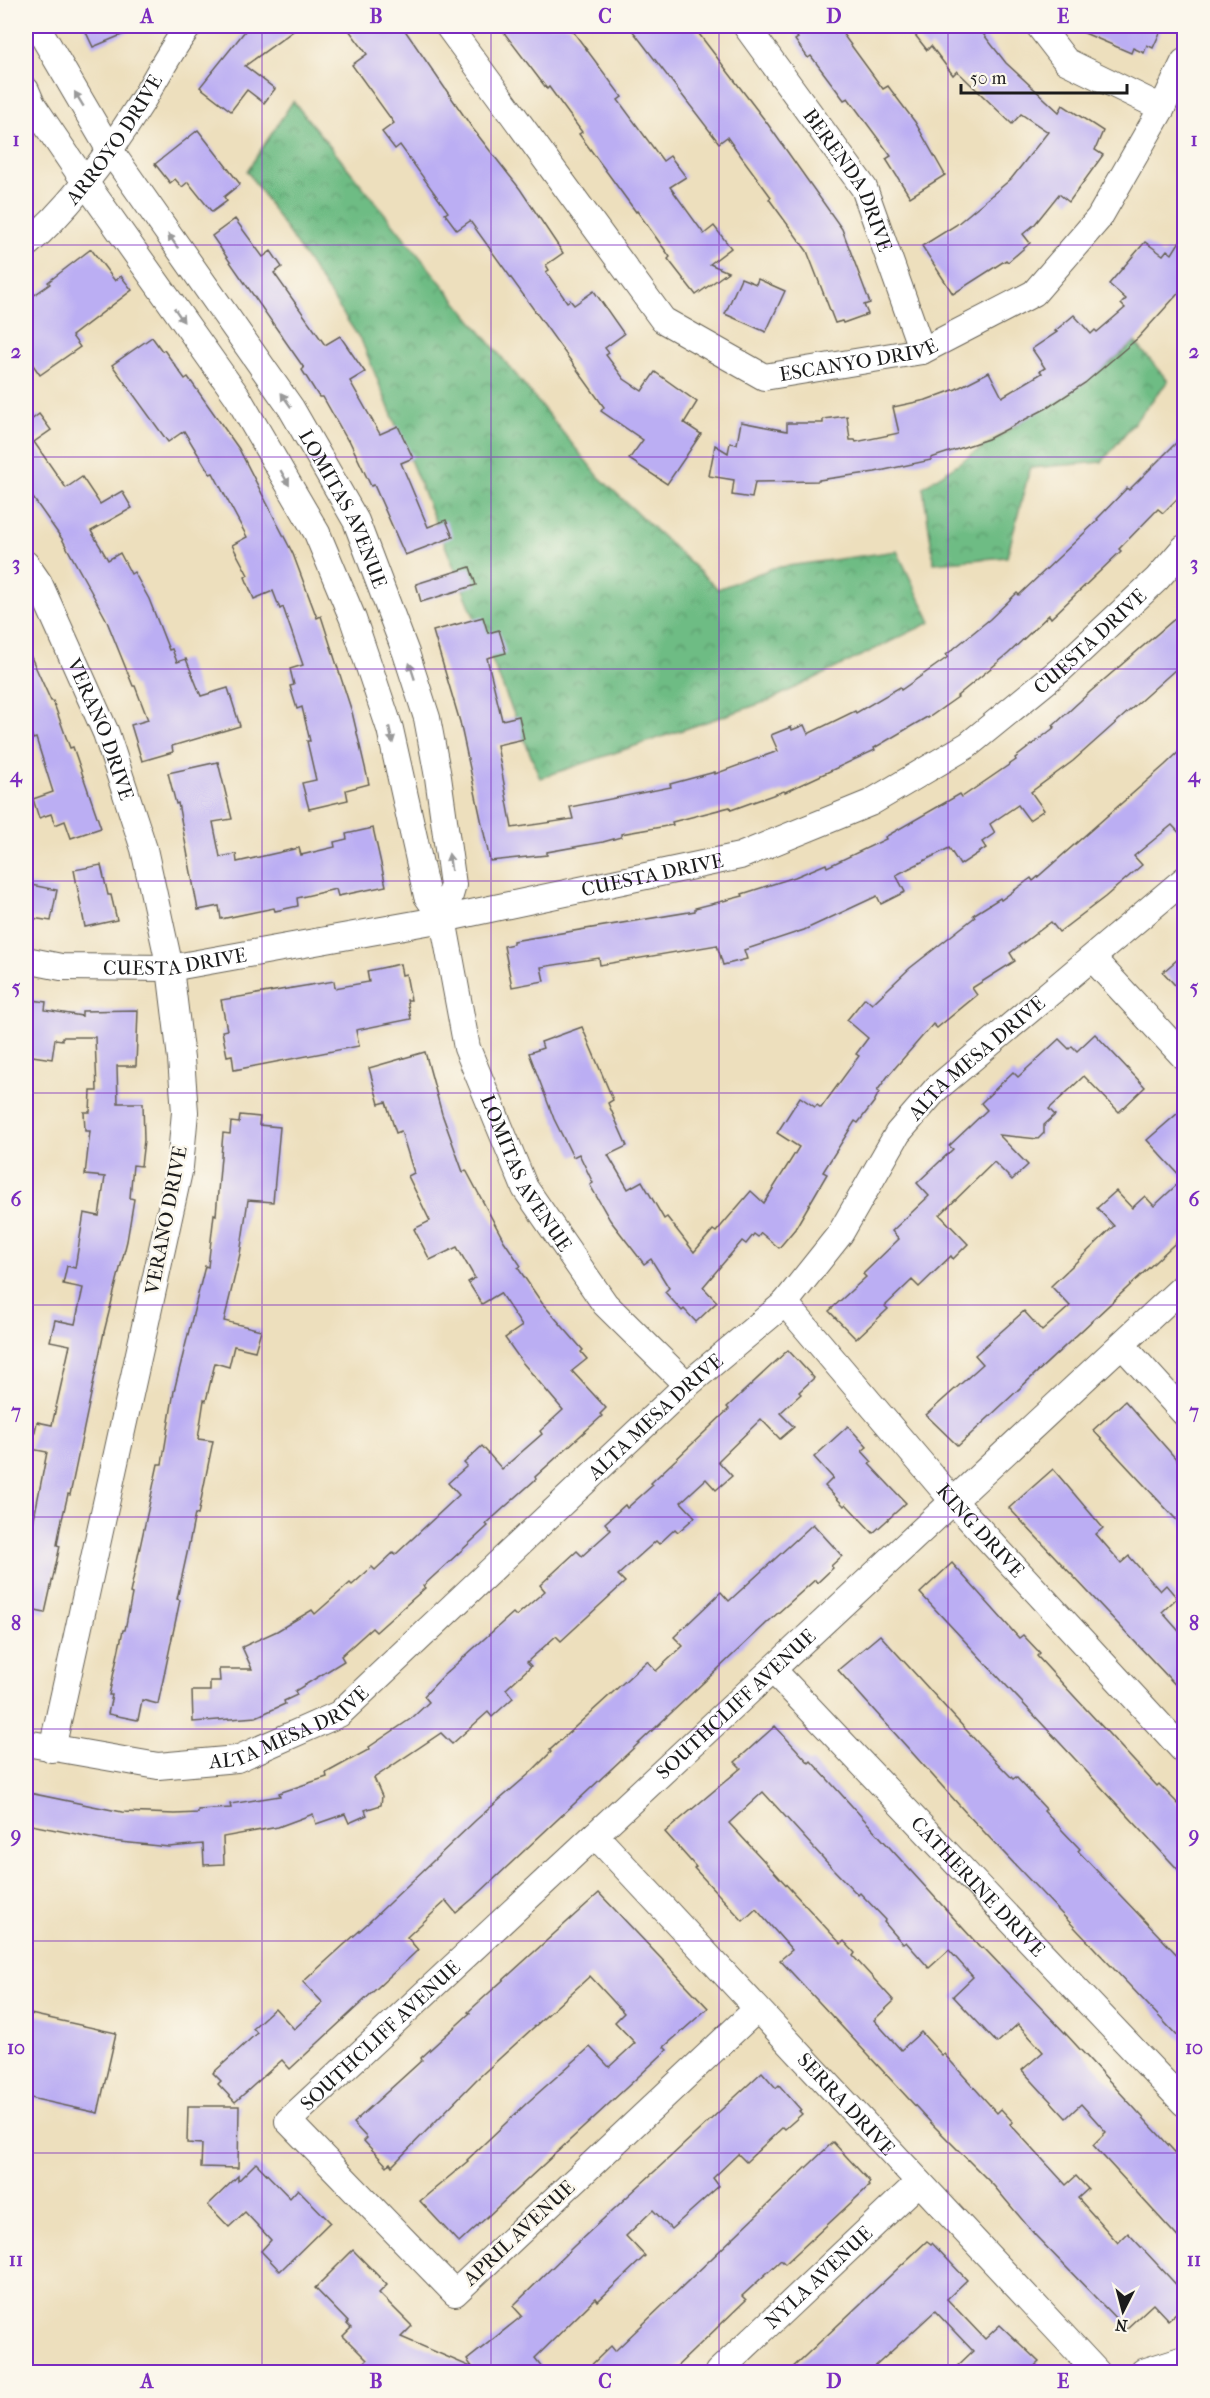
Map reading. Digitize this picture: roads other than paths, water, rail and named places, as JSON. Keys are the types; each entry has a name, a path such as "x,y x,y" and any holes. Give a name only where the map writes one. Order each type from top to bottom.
{"street":[{"name":"LOMITAS AVENUE","path":"37,26 109,149 291,408 356,520 406,653 427,718 453,885 443,919"},
{"name":"ARROYO DRIVE","path":"26,245 45,229 109,149 140,104 175,43 189,26"},
{"name":"ESCANYO DRIVE","path":"448,26 663,320 764,377 922,351 1034,293 1099,218 1162,108 1185,62"},
{"name":"BERENDA DRIVE","path":"746,26 864,188 922,351"},
{"path":"1039,26 1065,61 1162,108"},
{"name":"LOMITAS AVENUE","path":"26,90 32,104 84,182 237,396 317,533 352,619 390,729 427,896 443,919 467,1048 525,1188 605,1304 687,1385"},
{"name":"CUESTA DRIVE","path":"26,960 61,967 170,968 443,919 740,855 870,803 968,745 1060,670 1157,579 1185,548"},
{"name":"VERANO DRIVE","path":"26,564 39,583 106,733 144,849 170,968 181,1059 184,1112 180,1167 52,1749"},
{"name":"ALTA MESA DRIVE","path":"26,1743 158,1766 237,1760 339,1714 687,1385 785,1303 840,1234 898,1134 938,1088 1185,880"},
{"path":"1093,959 1185,1057"},
{"name":"SOUTHCLIFF AVENUE","path":"288,2121 1185,1286"},
{"name":"KING DRIVE","path":"785,1303 954,1502 1185,1751"},
{"path":"1122,1345 1185,1413"},
{"name":"CATHERINE DRIVE","path":"773,1670 1185,2103"},
{"name":"SERRA DRIVE","path":"595,1835 1097,2373"},
{"name":"APRIL AVENUE","path":"288,2121 455,2293 757,2009"},
{"name":"NYLA AVENUE","path":"718,2373 919,2182"},
{"path":"1143,2373 1185,2359"}]}
